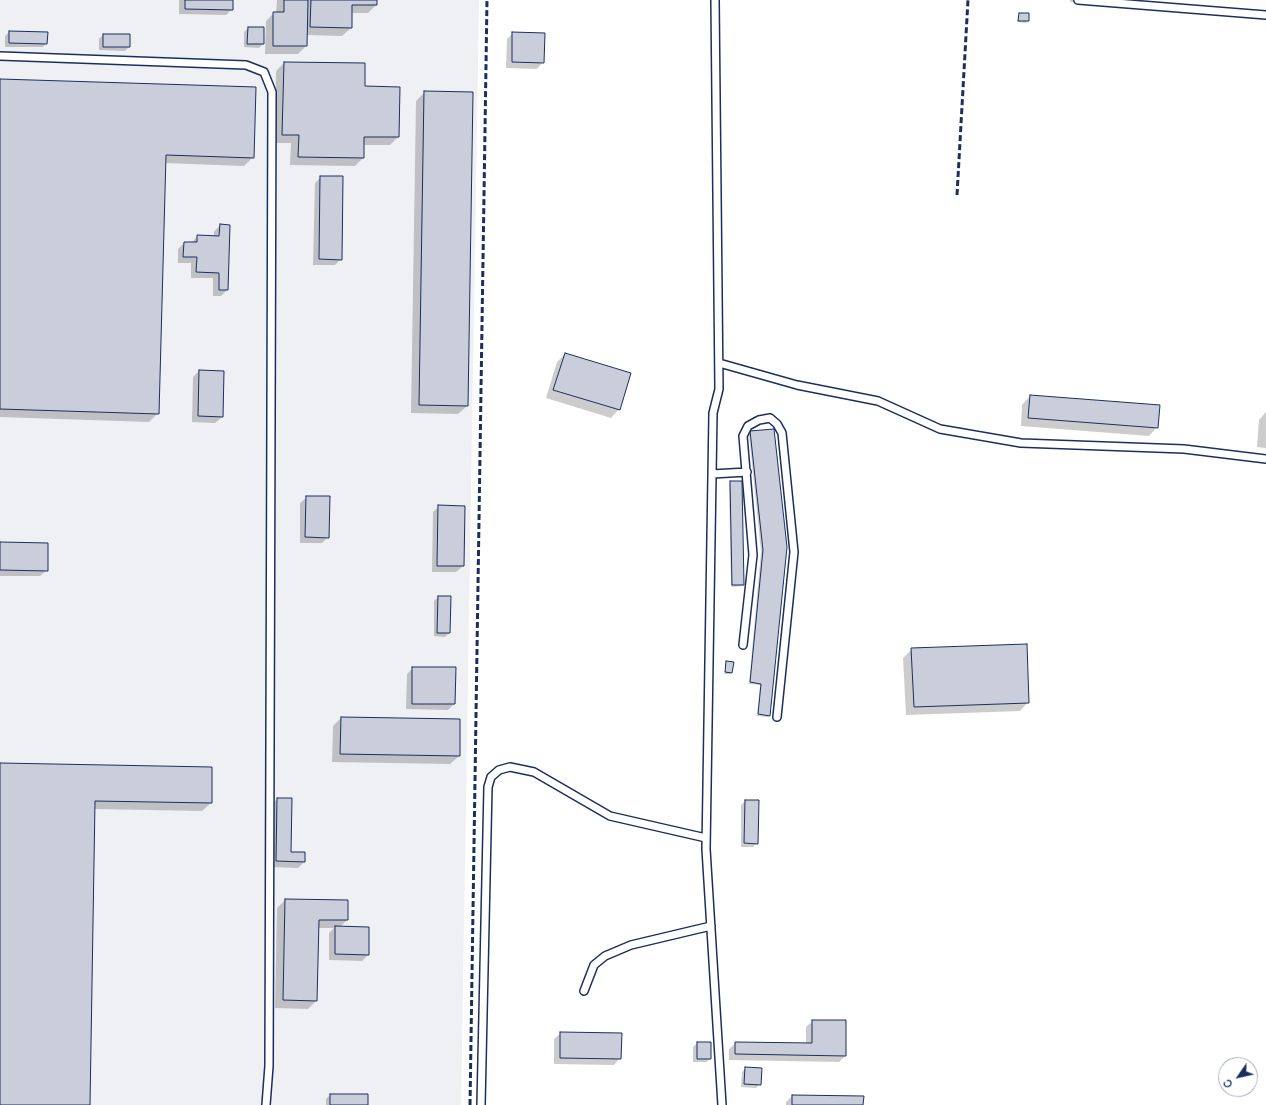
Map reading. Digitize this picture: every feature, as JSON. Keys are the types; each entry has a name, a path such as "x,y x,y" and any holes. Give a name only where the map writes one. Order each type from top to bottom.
{"lane":[{"path":"715,0 719,389 712,413 706,838 722,1105"},
{"path":"1078,0 1266,15"},
{"path":"0,56 246,65 264,72 272,92 269,1066 266,1105"},
{"path":"719,363 797,385 878,401 940,429 1021,443 1184,449 1266,459"},
{"path":"743,645 753,556 743,436 748,426 759,420 770,418 777,424 782,433 794,552 777,717"},
{"path":"712,474 746,472"},
{"path":"480,1105 488,787 491,777 499,770 510,767 534,772 610,816 706,838"},
{"path":"584,991 594,964 605,956 631,944 711,926"}],"shaded area":[{"path":"0,0 479,0 461,1105 0,1105"}],"building":[{"path":"185,0 233,0 233,10 185,9"},
{"path":"284,0 308,0 307,46 273,46 273,12 284,12"},
{"path":"311,0 377,0 377,5 352,5 352,28 310,27"},
{"path":"1019,13 1029,13 1029,21 1018,21"},
{"path":"248,27 264,27 264,44 247,44"},
{"path":"9,31 48,32 47,44 9,43"},
{"path":"512,32 545,33 544,63 512,62"},
{"path":"103,34 130,34 130,47 103,47"},
{"path":"284,62 365,63 365,86 400,87 399,137 364,137 364,158 298,157 299,135 282,135"},
{"path":"0,79 256,87 254,158 166,155 159,414 0,409"},
{"path":"424,91 473,92 468,406 419,405"},
{"path":"320,176 343,176 342,260 319,259"},
{"path":"220,224 230,225 228,290 219,290 219,273 196,272 197,257 183,257 184,242 197,242 197,235 219,236"},
{"path":"565,353 631,373 620,410 553,390"},
{"path":"199,370 224,371 223,417 198,416"},
{"path":"1030,395 1160,405 1158,428 1028,418"},
{"path":"774,429 787,547 770,716 758,714 761,684 750,682 763,550 750,431"},
{"path":"730,481 742,481 744,585 732,585"},
{"path":"306,496 330,496 329,538 305,537"},
{"path":"438,505 465,506 464,566 437,566"},
{"path":"0,542 48,543 48,571 0,570"},
{"path":"438,596 451,596 450,633 437,633"},
{"path":"1027,644 1029,703 914,707 911,648"},
{"path":"726,661 734,662 732,673 725,672"},
{"path":"412,667 456,667 455,704 412,704"},
{"path":"341,717 460,719 460,756 340,754"},
{"path":"0,763 212,767 212,803 95,801 90,1105 0,1105"},
{"path":"277,798 292,798 291,852 305,852 305,862 276,861"},
{"path":"745,800 759,800 758,844 744,843"},
{"path":"285,899 348,900 348,920 319,920 317,1001 283,1000"},
{"path":"335,926 369,927 369,955 335,954"},
{"path":"812,1020 846,1020 846,1056 735,1054 735,1042 812,1043"},
{"path":"560,1032 622,1033 621,1059 560,1058"},
{"path":"697,1042 711,1042 711,1059 697,1059"},
{"path":"745,1067 762,1068 761,1085 744,1084"},
{"path":"330,1094 368,1094 368,1105 330,1105"},
{"path":"792,1095 864,1096 863,1105 792,1105"}],"railway":[{"path":"470,1105 487,0"},
{"path":"957,195 968,0"}]}
